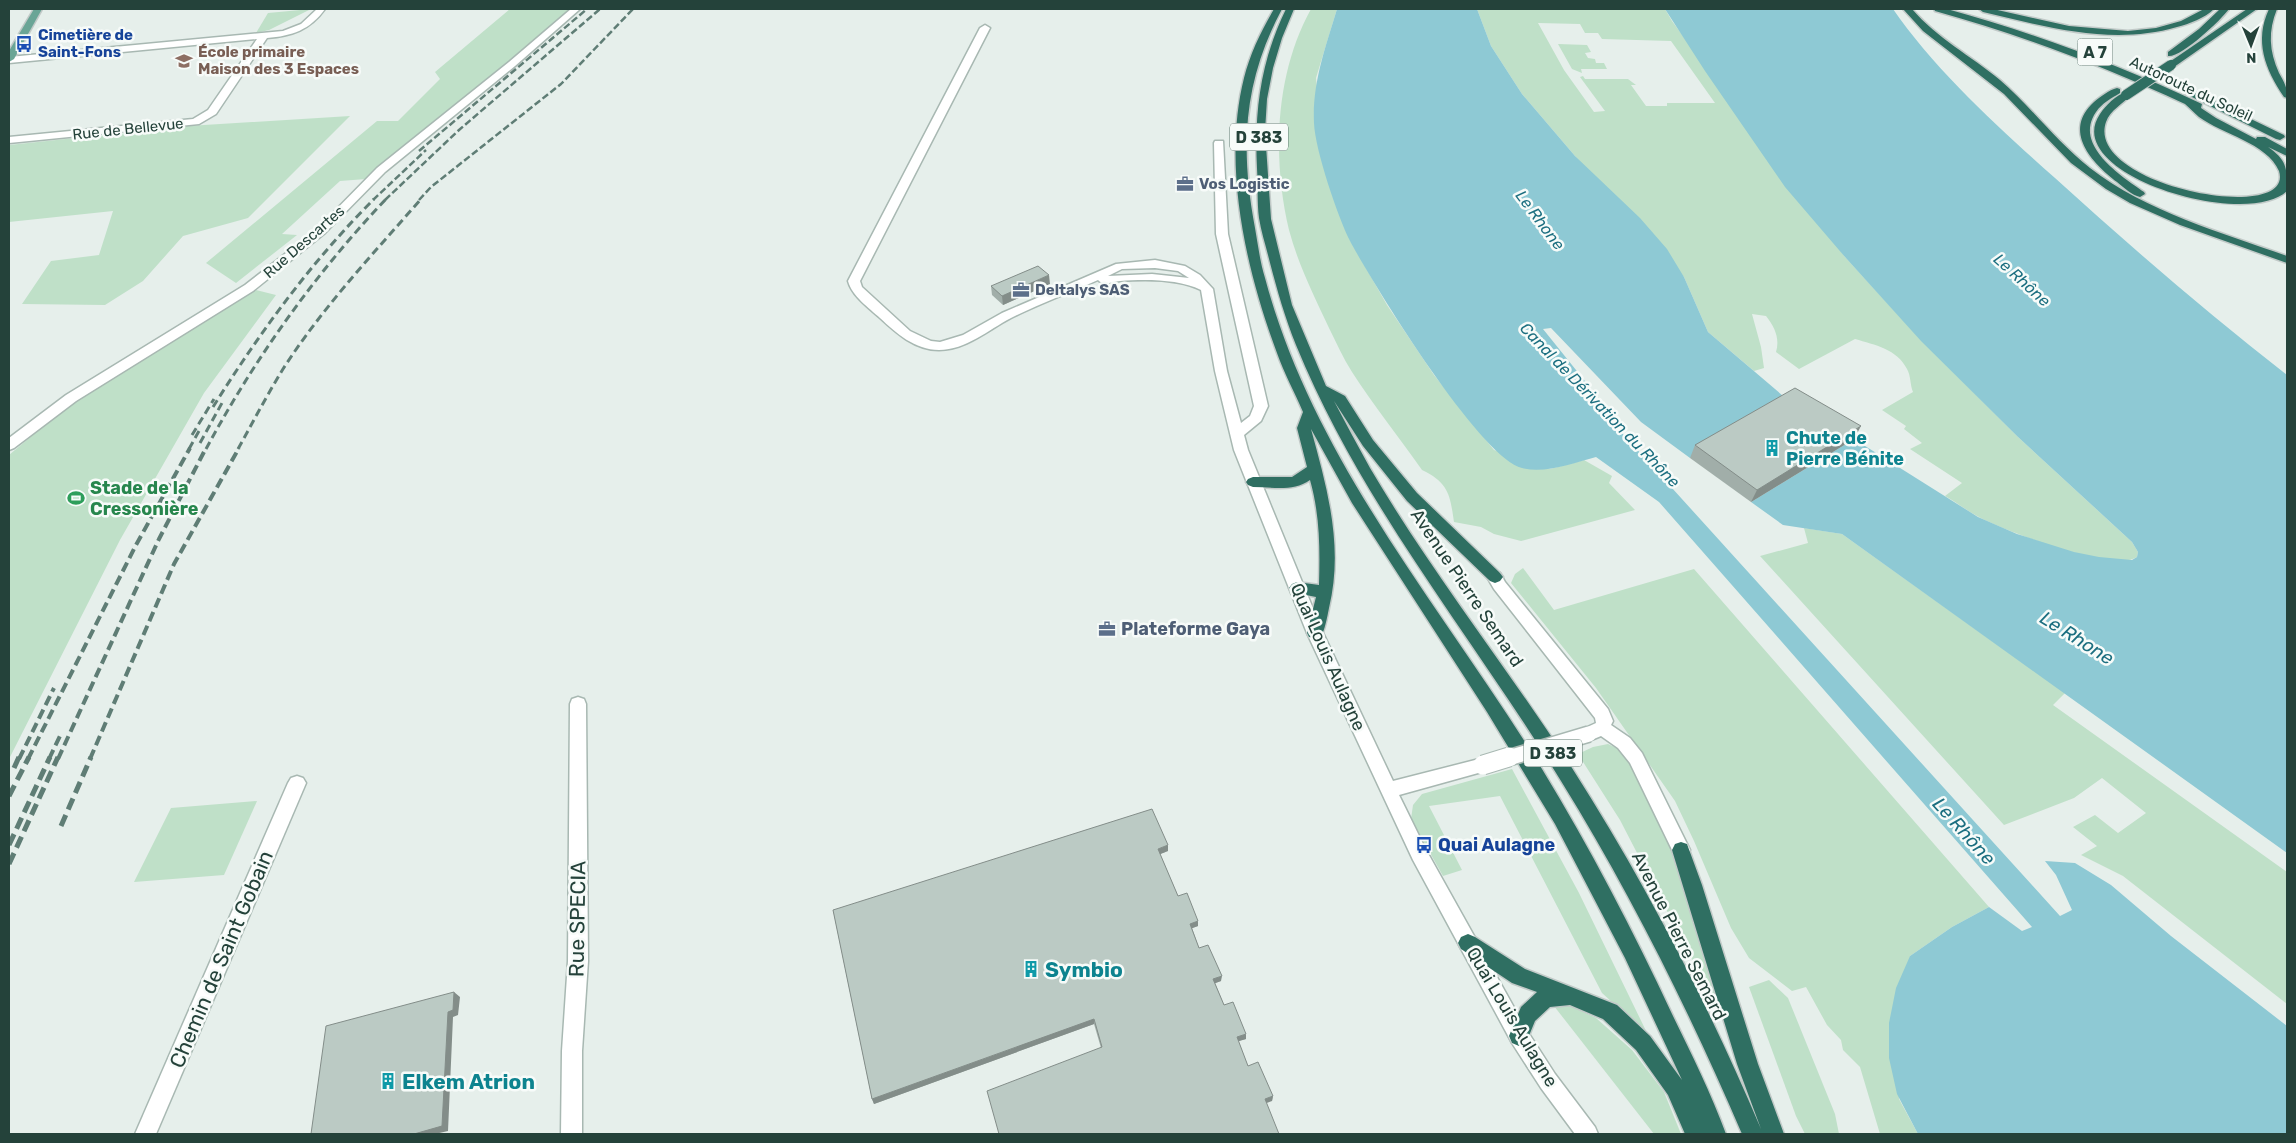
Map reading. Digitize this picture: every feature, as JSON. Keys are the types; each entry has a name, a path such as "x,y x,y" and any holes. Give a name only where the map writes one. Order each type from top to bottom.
{"highway":[{"path":"1254,60 1254,42 1268,9"},
{"name":"D 383","path":"1278,9 1254,60 1245,98 1241,145 1246,222 1254,260 1281,346 1310,412 1345,479 1388,548 1514,737 1570,831 1674,1034 1716,1134"},
{"name":"D 383","path":"1281,34 1290,9"},
{"path":"1281,34 1297,9"},
{"path":"1907,9 1923,26 2005,90 2071,157 2098,179 2159,213 2287,260"},
{"name":"Autoroute du Soleil","path":"1938,9 1994,25 2070,51 2189,102 2287,153"},
{"name":"Autoroute du Soleil","path":"1965,9 2049,35 2128,65 2220,106 2287,141"},
{"path":"1983,9 2075,29 2127,33 2172,28 2185,24 2210,9"},
{"path":"2166,63 2225,9"},
{"path":"2253,9 2121,93 2095,106 2085,124 2086,139 2094,155 2119,179 2152,202 2179,216 2264,252"},
{"path":"2273,9 2266,29 2266,51 2272,71 2287,95"},
{"name":"Avenue Pierre Semard","path":"1281,34 1270,64 1260,118 1259,164 1264,220 1280,283 1293,322 1322,389 1374,486 1560,764 1603,834 1660,936 1753,1134"},
{"path":"2121,93 2105,113 2099,130 2100,139 2106,148 2126,168 2168,188 2210,198 2249,201 2273,197 2282,191 2287,179 2284,170 2276,160 2249,140 2202,114 2189,102"},
{"path":"1322,389 1340,399 1373,450 1412,496 1496,577"},
{"path":"1310,412 1304,428 1323,501 1328,542 1326,588 1315,633"},
{"path":"1253,482 1284,484 1300,481 1315,467"},
{"path":"1297,588 1308,592 1320,592 1326,588"},
{"path":"1681,850 1709,934 1746,1063 1774,1134"},
{"path":"1468,943 1518,976 1610,1012 1643,1044 1675,1088 1696,1134"},
{"path":"1519,1036 1528,1014 1544,998 1570,995"}],"main road":[{"path":"9,59 38,9"}],"street":[{"path":"9,59 283,34 301,29 313,20 321,9"},
{"name":"Rue Descartes","path":"9,445 64,402 248,288 275,268 322,230 381,170 512,64 576,9"},
{"name":"Quai Louis Aulagne","path":"985,28 854,281 856,288 912,339 927,346 940,346 1017,322 1099,281 1113,278 1126,276 1180,280 1197,284 1207,289 1221,371 1241,450 1315,633 1407,832 1519,1036 1548,1081 1588,1134"},
{"name":"Rue de Bellevue","path":"9,140 195,122 212,112 264,36"},
{"path":"1219,143 1222,234 1261,406 1256,418 1237,433"},
{"path":"1388,790 1483,765 1596,731 1605,722 1602,714 1499,585 1496,577"},
{"name":"Rue SPECIA","path":"570,1134 572,1051 578,962 578,704"},
{"path":"1596,731 1624,743 1636,758 1681,850"},
{"name":"Chemin de Saint Gobain","path":"145,1134 297,783"}],"green space":[{"path":"311,9 269,30 256,33 268,13"},
{"path":"510,9 573,9 426,131 385,161 366,179 340,181 282,234 297,235 236,283 206,263 377,121 398,121 440,79 435,72"},
{"path":"1311,9 1337,9 1316,78 1325,171 1350,240 1387,305 1434,375 1494,450 1550,469 1584,460 1612,476 1609,483 1635,510 1521,541 1494,534 1481,527 1454,522 1449,497 1443,485 1422,470 1352,372 1329,328 1297,255 1289,230 1280,174 1280,117 1284,89 1290,61 1299,34"},
{"path":"1477,9 1665,9 1845,257 1922,341 2018,437 2132,542 2138,552 2137,557 2125,560 2106,559 2058,548 2009,531 1973,514 1945,496 1962,483 1910,449 1922,443 1904,429 1906,426 1882,410 1913,392 1908,372 1903,362 1885,349 1855,339 1799,369 1776,352 1776,333 1766,316 1752,314 1761,347 1764,368 1754,371 1708,332 1684,277 1522,94 1491,46","holes":["1538,23 1580,24 1585,33 1598,33 1602,39 1671,41 1715,103 1667,103 1667,106 1646,106 1631,85 1636,85 1628,79 1585,79 1583,76 1580,77 1605,111 1594,112 1564,70"]},
{"path":"1558,44 1587,45 1591,52 1585,53 1588,58 1595,59 1596,63 1604,63 1607,69 1581,69 1582,73 1572,69"},
{"path":"350,116 248,218 183,236 143,281 105,305 22,304 51,261 99,255 113,211 9,222 9,145 188,126"},
{"name":"Stade de la Cressonière","path":"256,290 276,295 204,393 120,540 9,759 9,455 64,409"},
{"path":"1804,528 1842,534 2065,693 2053,705 2287,872 2287,1004 2123,876 2081,855 2097,846 2073,827 2095,815 2118,833 2146,813 2102,778 2074,798 2004,825 1760,556 1808,543"},
{"path":"1523,568 1554,610 1694,569 1989,907 1952,927 1910,956 1899,1099 1918,1134 1880,1134 1860,1067 1843,1050 1841,1040 1827,1025 1806,987 1792,991 1749,958 1731,928 1675,801 1596,688 1511,583 1515,574"},
{"path":"1608,744 1623,751 1646,792 1685,877 1710,965 1717,999 1712,998 1620,820 1578,754 1593,747"},
{"path":"1512,769 1579,893 1648,1035 1602,993 1500,796 1429,806 1462,870 1443,876 1411,819 1413,805 1422,794"},
{"path":"257,801 224,875 134,882 171,808"},
{"path":"1769,980 1788,998 1835,1114 1839,1134 1805,1134 1796,1116 1749,987"},
{"path":"1569,1005 1596,1018 1632,1050 1664,1092 1681,1134 1654,1134 1554,1006"}],"water":[{"path":"1337,9 1477,9 1491,46 1522,94 1575,156 1640,218 1667,249 1684,277 1708,332 1789,401 1690,458 1641,422 1551,328 1543,329 1605,406 1604,413 2060,916 2072,910 2056,875 2045,861 2075,863 2111,885 2171,936 2287,1026 2287,1134 1918,1134 1897,1094 1889,1058 1889,1023 1896,988 1910,956 1952,927 1989,907 2022,931 2032,927 1659,502 1596,457 1549,469 1522,468 1503,457 1455,403 1403,329 1362,263 1345,230 1323,166 1315,135 1315,94 1324,51"},
{"path":"1665,9 1893,9 1928,54 2012,140 2169,279 2287,375 2287,853 1842,534 1783,525 1751,502 1854,439 1978,517 2017,534 2074,552 2099,557 2132,560 2137,557 2138,552 2132,542 2018,437 1921,341 1845,257 1785,187"}],"building":[{"path":"1038,266 1049,275 1002,296 991,286"},
{"name":"Chute de Pierre Bénite","path":"1795,388 1861,426 1757,490 1695,445"},
{"name":"Symbio","path":"1152,809 1168,845 1158,849 1178,896 1187,893 1198,921 1190,924 1199,948 1208,945 1222,976 1213,979 1224,1005 1233,1002 1246,1034 1237,1037 1248,1066 1258,1062 1273,1096 1265,1099 1279,1134 999,1134 987,1091 1102,1047 1094,1019 872,1099 833,910"},
{"name":"Elkem Atrion","path":"454,992 453,1010 448,1012 442,1126 414,1134 311,1134 326,1026"}],"railway":[{"path":"419,151 587,9"},
{"path":"386,199 459,130 600,9"},
{"path":"419,200 431,187 561,84 633,9"},
{"path":"373,200 426,150"},
{"path":"206,449 245,382 288,318 335,257 386,199"},
{"path":"238,449 283,369 314,324 421,199"},
{"path":"213,407 249,352 308,272 373,200"},
{"path":"192,435 214,399"},
{"path":"200,443 222,403"},
{"path":"189,449 199,431"},
{"path":"28,759 136,545 190,448"},
{"path":"58,759 159,539 206,448"},
{"path":"90,759 174,564 239,448"},
{"path":"19,759 54,688"},
{"path":"49,759 60,736"},
{"path":"14,768 19,757"},
{"path":"9,796 29,757"},
{"path":"9,845 50,757"},
{"path":"9,864 58,757"},
{"path":"61,826 91,757"}],"place":[{"name":"Cimetière de Saint-Fons","path":"24,44"},
{"name":"École primaire Maison des 3 Espaces","path":"184,61"},
{"name":"Vos Logistic","path":"1185,184"},
{"name":"Deltalys SAS","path":"1021,290"},
{"name":"Chute de Pierre Bénite","path":"1772,448"},
{"name":"Stade de la Cressonière","path":"76,498"},
{"name":"Plateforme Gaya","path":"1107,629"},
{"name":"Quai Aulagne","path":"1424,845"},
{"name":"Symbio","path":"1031,969"},
{"name":"Elkem Atrion","path":"388,1081"}],"water label":[{"name":"Le Rhone","path":"1540,220"},
{"name":"Le Rhône","path":"2022,280"},
{"name":"Canal de Dérivation du Rhône","path":"1600,405"},
{"name":"Le Rhone","path":"2077,638"},
{"name":"Le Rhône","path":"1964,831"}]}
